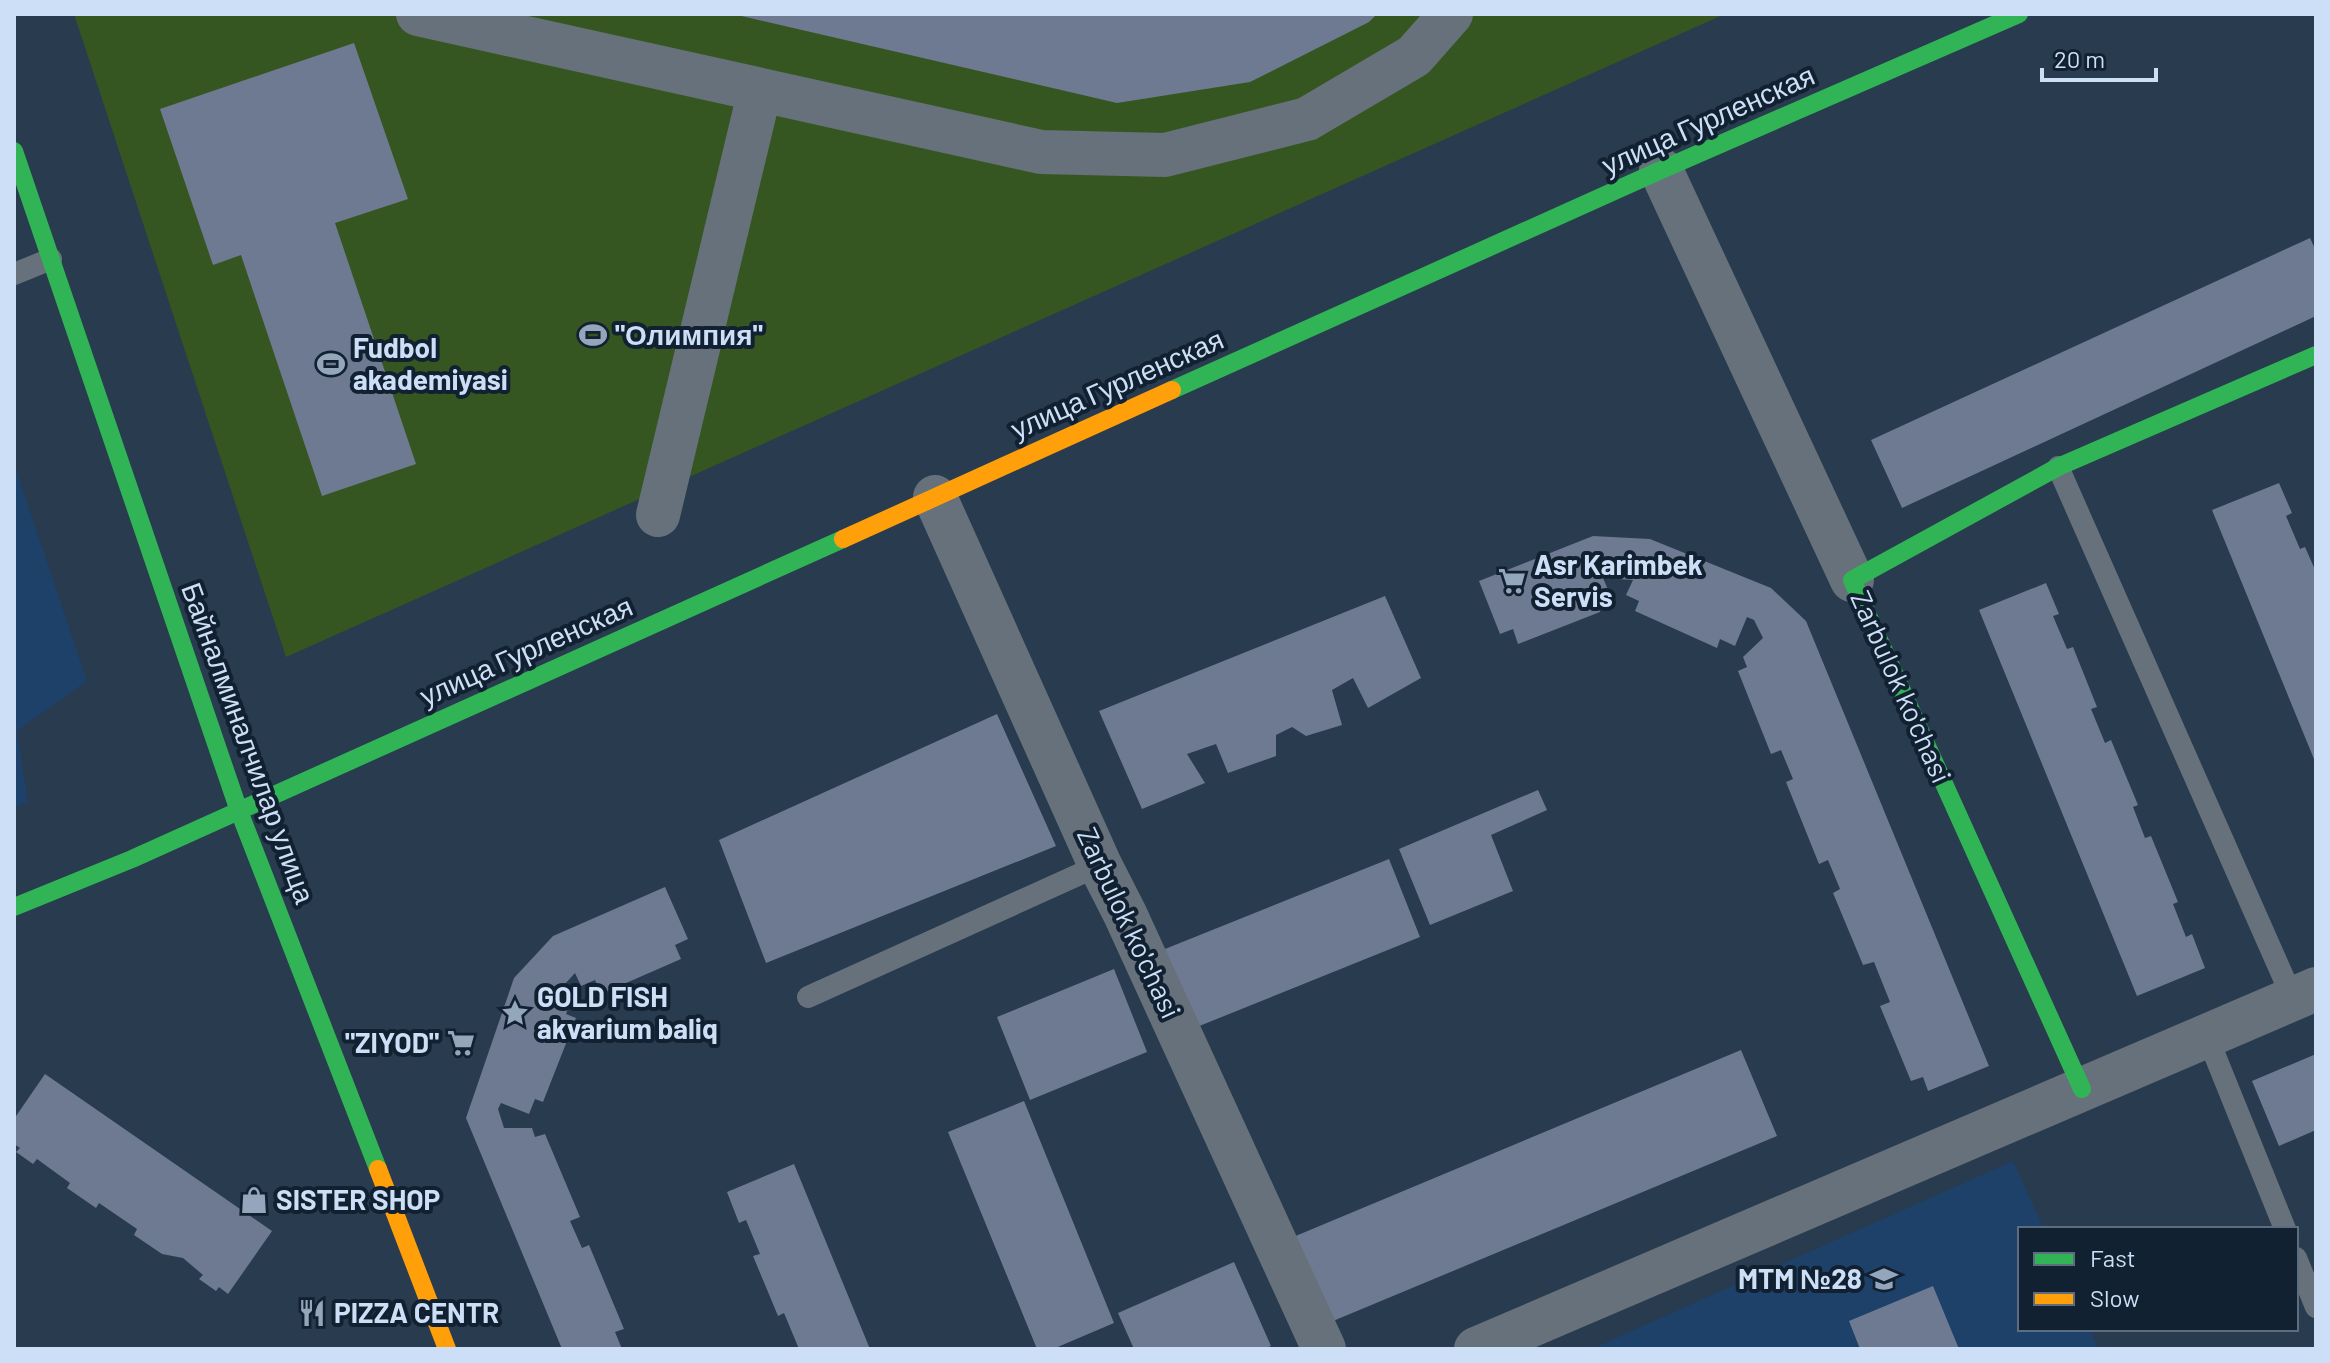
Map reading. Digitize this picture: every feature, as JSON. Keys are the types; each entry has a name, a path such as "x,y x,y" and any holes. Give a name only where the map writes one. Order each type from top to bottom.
{"street":[{"path":"418,14 1041,152 1165,155 1307,119 1414,56 1451,14"},
{"name":"улица Гурленская","path":"14,907 132,859 1661,170 2019,14"},
{"path":"658,515 760,90"},
{"name":"Байналминалчилар улица","path":"14,151 239,811 447,1349"},
{"path":"1661,170 1852,580"},
{"name":"Zarbulok ko'chasi","path":"2082,1089 1852,580 2058,467 2316,355"},
{"name":"Zarbulok ko'chasi","path":"935,497 1100,865 1324,1349"},
{"path":"1476,1349 2305,994"}],"lane":[{"path":"14,274 51,259"},
{"path":"2058,467 2305,994"},
{"path":"808,997 1100,865"},
{"path":"2207,1036 2284,1227"},
{"path":"2298,1263 2316,1307"}],"shaded area":[{"path":"14,464 87,681 17,731 28,802 14,808"},
{"name":"MTM №28","path":"2013,1161 2043,1227 2018,1227 2018,1331 2090,1331 2099,1349 1591,1349"}],"green space":[{"name":"\"Олимпия\"","path":"74,14 1725,14 286,657"}],"building":[{"path":"733,14 1377,14 1369,22 1250,82 1117,103"},
{"name":"Fudbol akademiyasi","path":"354,43 408,199 335,223 416,464 322,496 241,255 213,265 160,109"},
{"path":"2310,238 2316,251 2316,316 1902,508 1871,440"},
{"path":"2279,483 2292,513 2286,516 2300,549 2305,547 2316,572 2316,764 2212,510"},
{"path":"1593,536 1650,539 1771,588 1806,621 1989,1066 1928,1091 1923,1077 1911,1081 1880,1006 1890,1002 1874,962 1863,965 1833,893 1840,889 1828,860 1819,864 1786,782 1793,779 1781,750 1771,754 1738,671 1747,667 1743,657 1763,638 1754,620 1747,617 1735,646 1720,639 1717,648 1635,611 1639,601 1626,595 1633,580 1603,578 1609,592 1594,598 1600,612 1518,644 1513,629 1500,634 1479,581"},
{"path":"2046,583 2059,614 2053,616 2067,649 2073,647 2097,707 2091,709 2105,743 2111,740 2138,805 2133,807 2145,838 2151,836 2178,902 2173,904 2186,937 2192,934 2205,968 2137,996 1979,610"},
{"path":"1385,596 1421,678 1368,708 1353,678 1332,690 1342,725 1306,736 1292,727 1276,735 1276,756 1228,773 1216,744 1187,754 1205,783 1142,809 1099,711"},
{"path":"997,714 1056,846 766,963 719,840"},
{"path":"1538,790 1547,810 1491,835 1513,891 1430,925 1399,849"},
{"path":"1389,859 1420,937 1192,1029 1160,951"},
{"path":"665,887 688,939 675,945 681,959 601,994 595,980 581,986 575,973 555,995 571,1001 566,1014 576,1018 543,1102 535,1099 529,1114 501,1103 498,1109 504,1128 532,1128 535,1137 545,1134 580,1217 570,1221 582,1248 589,1245 624,1329 615,1332 622,1349 562,1349 466,1118 514,978 553,936"},
{"path":"1114,969 1147,1052 1030,1100 997,1017"},
{"path":"1741,1050 1777,1136 1321,1326 1286,1240"},
{"path":"2316,1054 2316,1130 2279,1146 2252,1081"},
{"path":"45,1074 272,1231 228,1294 219,1287 216,1291 199,1279 203,1275 183,1258 162,1254 134,1235 137,1229 99,1203 96,1208 67,1188 70,1183 37,1159 33,1164 16,1152 20,1148 14,1144 14,1119"},
{"path":"1024,1101 1114,1323 1053,1349 1037,1349 948,1132"},
{"path":"794,1164 870,1349 799,1349 784,1313 778,1316 753,1256 760,1254 746,1220 739,1223 727,1192"},
{"path":"1234,1262 1271,1346 1263,1349 1134,1349 1118,1313"},
{"name":"MTM №28","path":"1933,1286 1959,1349 1860,1349 1849,1321"}],"traffic: fast":[{"path":"1172,390 1661,170 2019,14"},
{"path":"14,151 239,811 378,1169"},
{"path":"2082,1089 1852,580 2058,467 2316,355"},
{"path":"14,907 132,859 843,539"}],"traffic: slow":[{"path":"843,539 1172,390"},
{"path":"378,1169 447,1349"}],"place":[{"name":"\"Олимпия\"","path":"593,335"},
{"name":"Fudbol akademiyasi","path":"331,364"},
{"name":"Asr Karimbek Servis","path":"1512,581"},
{"name":"GOLD FISH akvarium baliq","path":"515,1013"},
{"name":"\"ZIYOD\"","path":"461,1043"},
{"name":"SISTER SHOP","path":"254,1200"},
{"name":"MTM №28","path":"1884,1279"},
{"name":"PIZZA CENTR","path":"312,1313"}]}
